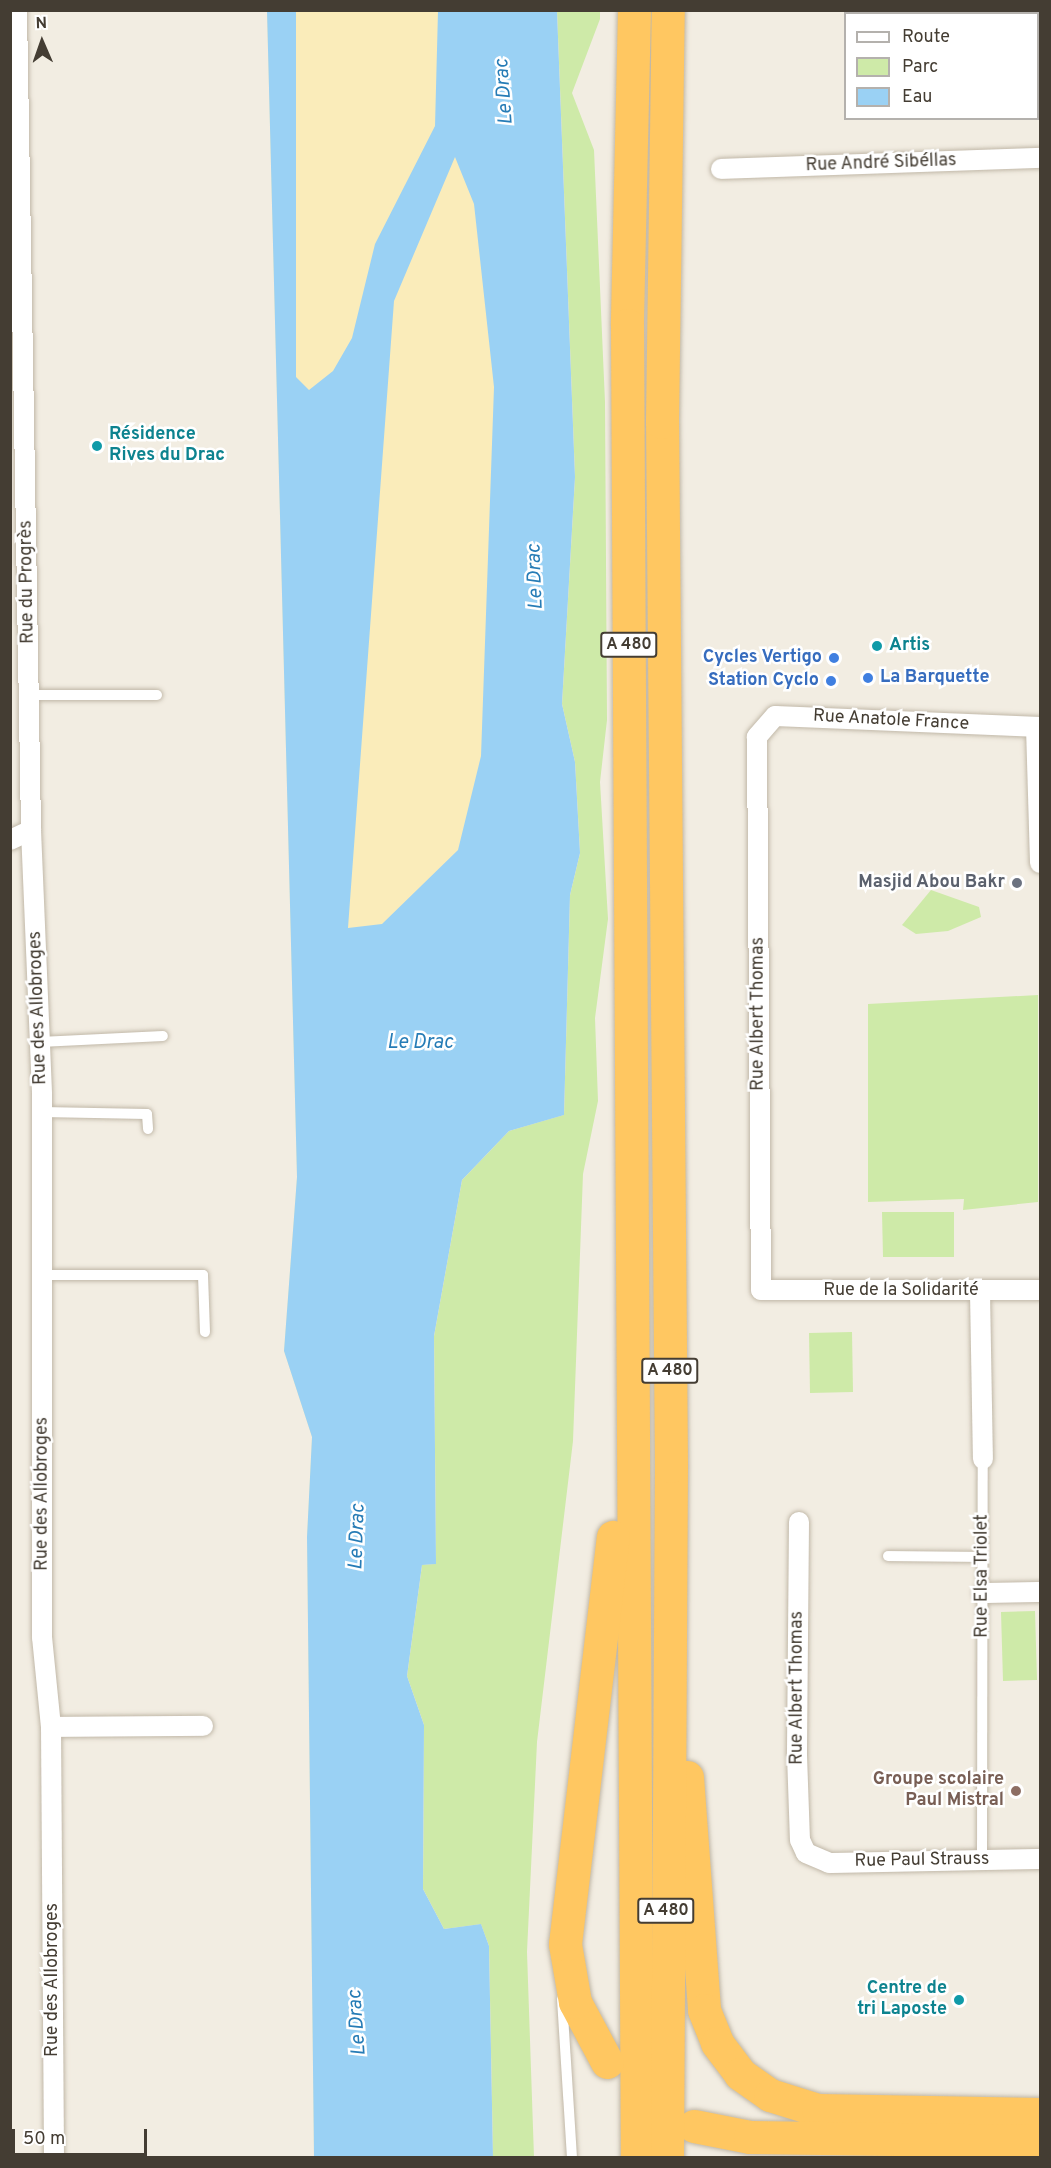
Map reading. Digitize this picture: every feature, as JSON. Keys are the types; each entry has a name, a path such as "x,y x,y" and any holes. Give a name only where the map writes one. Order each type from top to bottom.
{"highway":[{"name":"A 480","path":"634,10 627,325 629,1337 636,2157"},
{"name":"A 480","path":"668,10 663,422 671,1442 666,1665 668,2157"},
{"path":"607,2062 575,2002 565,1944 607,1600 629,1337"},
{"path":"666,1665 682,1695 699,1981 710,2027 727,2059 770,2095 818,2110 1041,2114"},
{"path":"694,2126 750,2137 1041,2141"}],"street":[{"name":"Rue du Progrès","path":"17,10 31,695 31,830"},
{"name":"Rue André Sibéllas","path":"721,169 1041,158"},
{"name":"Rue Anatole France","path":"757,737 775,716 1038,727 1041,863"},
{"name":"Rue Albert Thomas","path":"757,737 761,1290"},
{"path":"10,840 31,830"},
{"name":"Rue des Allobroges","path":"31,830 42,1112 42,1637 51,1727 54,2157"},
{"name":"Rue de la Solidarité","path":"761,1290 980,1292 1041,1290"},
{"name":"Rue Elsa Triolet","path":"980,1292 983,1459"},
{"name":"Rue Albert Thomas","path":"799,1522 797,1755 800,1840 806,1852"},
{"path":"983,1593 1041,1592"},
{"path":"51,1727 203,1726"},
{"name":"Rue Paul Strauss","path":"806,1852 829,1863 1041,1859"}],"lane":[{"path":"31,695 158,694"},
{"path":"40,1042 164,1036"},
{"path":"42,1112 147,1114 148,1129"},
{"path":"42,1275 203,1275 205,1332"},
{"name":"Rue Elsa Triolet","path":"982,1859 983,1459"},
{"path":"888,1556 983,1557"},
{"path":"565,1944 562,2012 572,2157"}],"green space":[{"path":"557,11 600,11 600,19 572,93 594,150 605,402 607,720 600,782 608,919 595,1018 598,1101 583,1174 573,1441 537,1742 527,1952 534,2157 493,2157 489,1946 481,1925 444,1929 423,1889 424,1725 407,1676 422,1565 436,1563 434,1336 462,1180 509,1131 564,1114 570,895 580,853 575,762 562,704 575,477"},
{"path":"931,890 979,907 981,917 948,931 916,934 902,925"},
{"path":"1038,995 1038,1202 963,1210 964,1199 868,1202 868,1004"},
{"path":"882,1212 954,1212 954,1257 883,1257"},
{"path":"852,1332 853,1392 810,1393 809,1333"},
{"path":"1035,1611 1037,1680 1003,1681 1001,1612"}],"sand":[{"name":"Le Drac","path":"267,11 557,11 575,477 562,704 575,762 580,853 570,895 564,1115 509,1131 462,1180 434,1336 436,1564 422,1565 407,1676 424,1725 423,1889 444,1929 481,1924 489,1946 493,2157 314,2157 307,1537 312,1437 284,1351 297,1177"}],"water":[{"name":"Le Drac","path":"267,11 296,11 296,377 309,390 333,371 352,338 375,244 435,126 438,11 557,11 575,477 562,704 575,762 580,853 570,895 564,1115 509,1131 462,1180 434,1336 436,1564 422,1565 407,1676 424,1725 423,1889 444,1929 481,1924 489,1946 493,2157 314,2157 307,1537 312,1437 284,1351 297,1177","holes":["455,157 474,204 494,387 481,756 458,850 382,924 348,928 394,301"]}],"place":[{"name":"Résidence Rives du Drac","path":"97,446"},
{"name":"Artis","path":"877,646"},
{"name":"Cycles Vertigo","path":"834,658"},
{"name":"La Barquette","path":"868,678"},
{"name":"Station Cyclo","path":"831,681"},
{"name":"Masjid Abou Bakr","path":"1017,883"},
{"name":"Groupe scolaire Paul Mistral","path":"1016,1791"},
{"name":"Centre de tri Laposte","path":"959,2000"}]}
